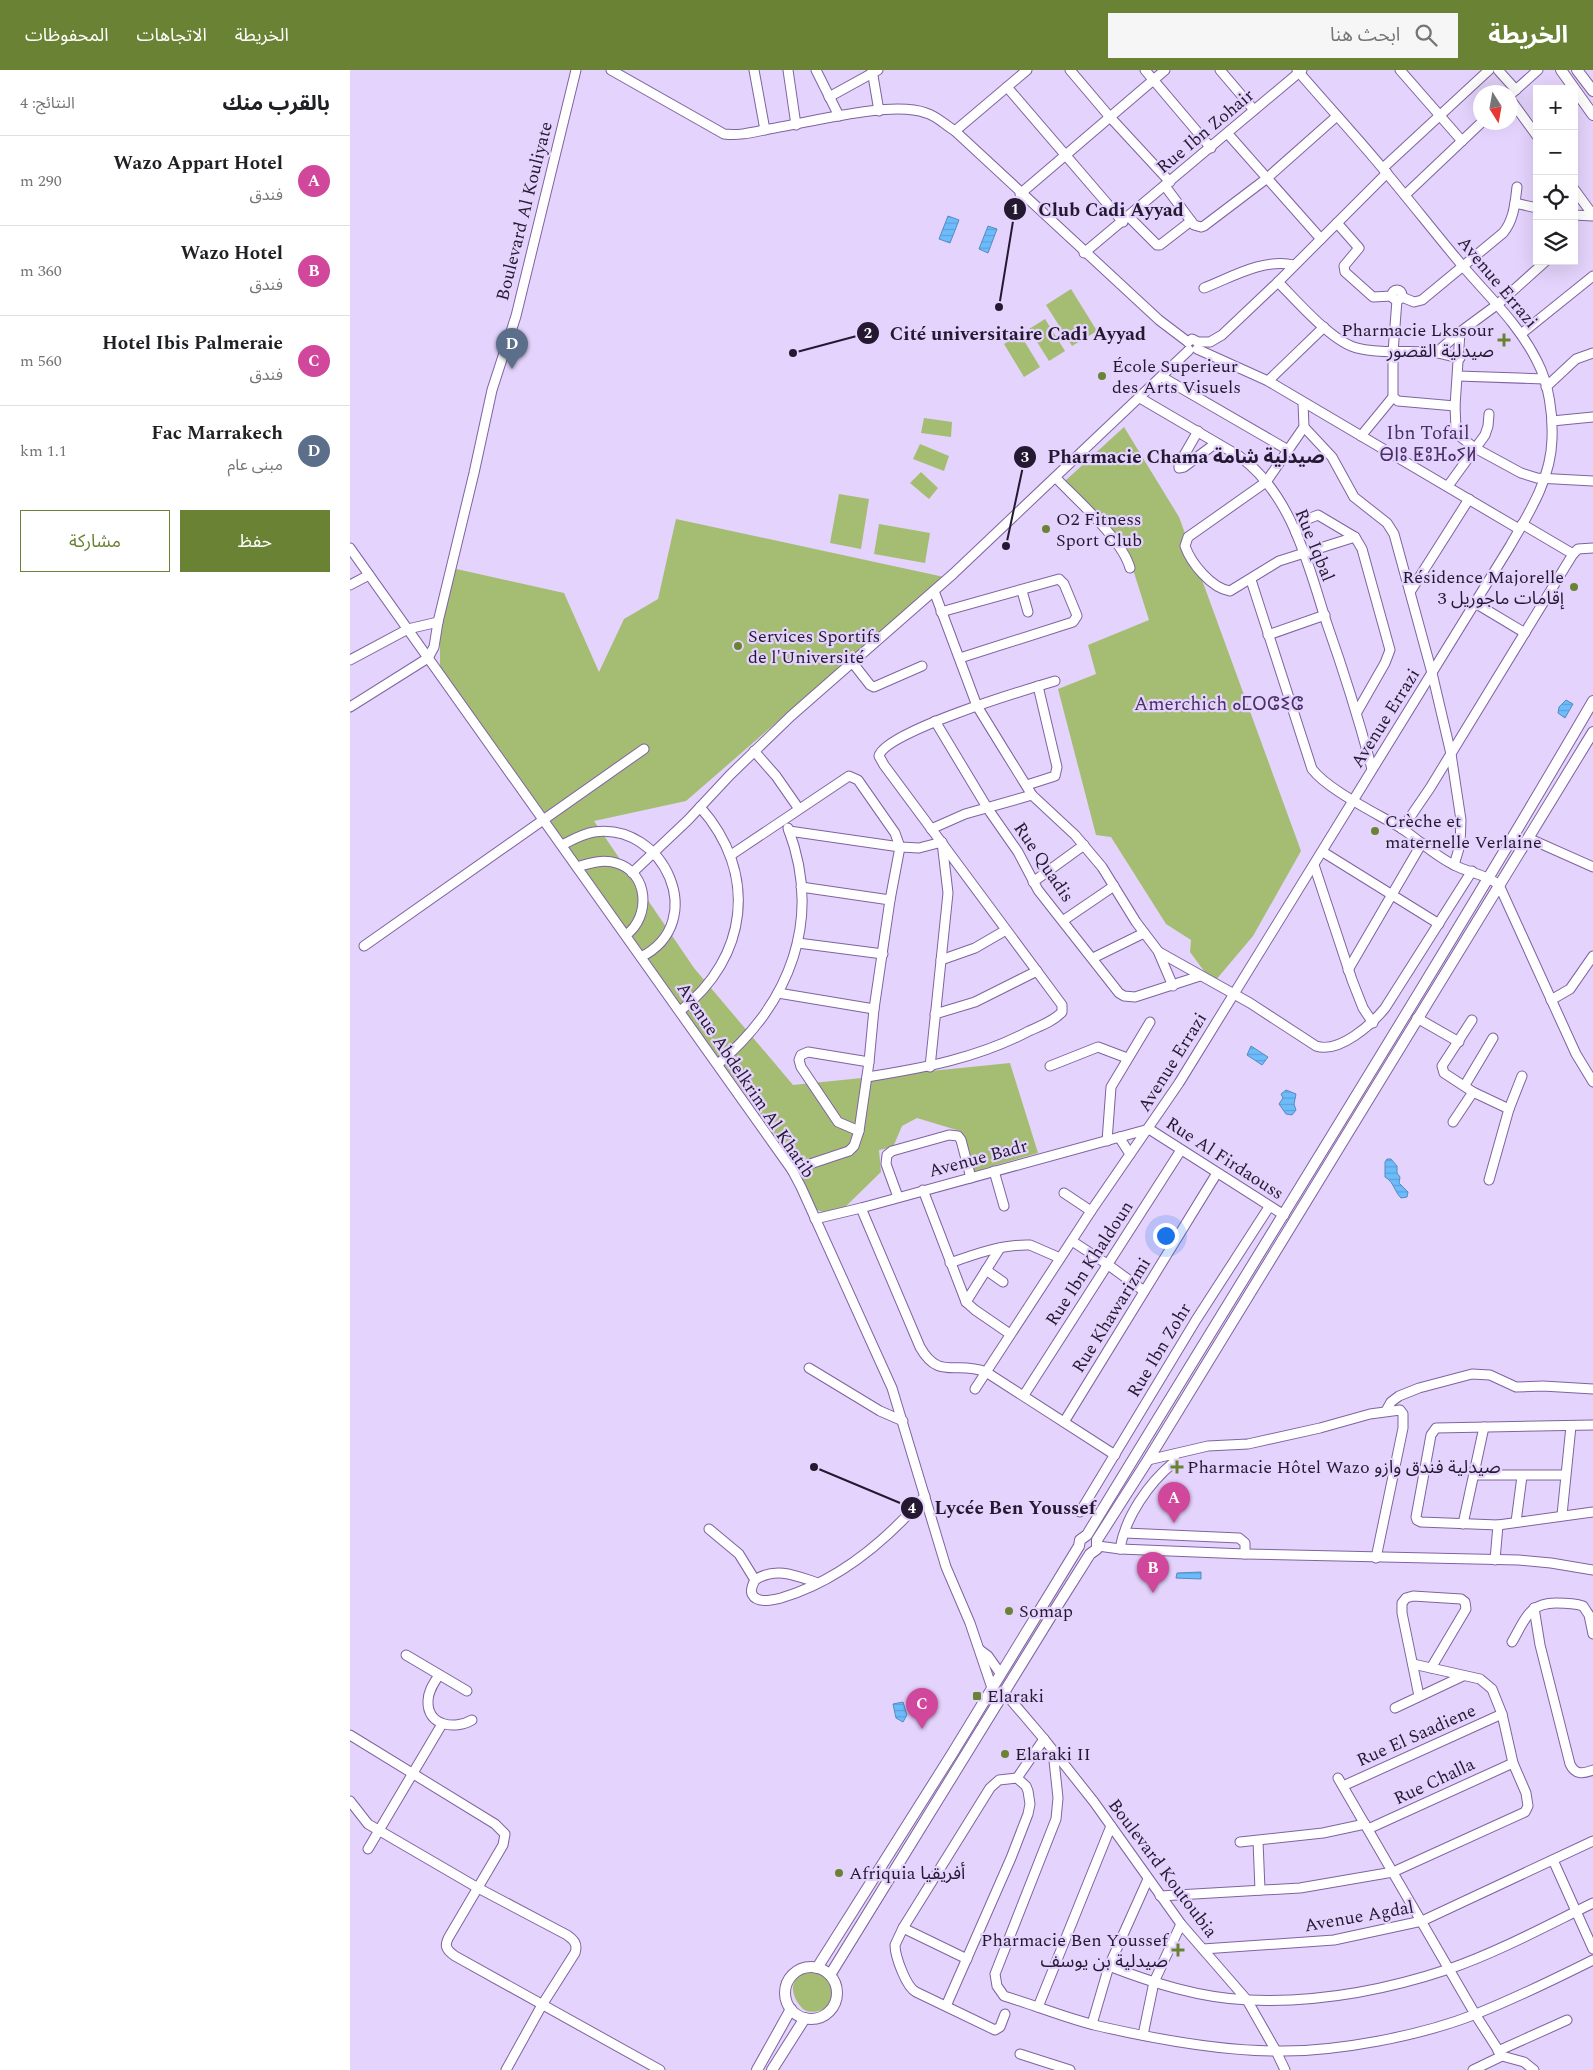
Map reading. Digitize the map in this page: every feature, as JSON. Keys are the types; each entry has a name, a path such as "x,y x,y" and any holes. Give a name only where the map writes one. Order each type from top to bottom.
{"main road":[{"path":"1561,70 1593,114"},
{"path":"1577,70 1592,88"},
{"path":"817,1968 992,1688 1079,1546 1080,1540 1086,1535 1284,1215 1489,878 1593,701"},
{"path":"830,1975 1090,1554 1095,1551 1097,1543 1592,734"},
{"path":"1086,1535 1092,1536 1097,1543"},
{"path":"1079,1546 1084,1553 1090,1554"},
{"path":"803,1968 817,1968 830,1975 837,1990 834,2006 821,2017 804,2018 791,2009 786,1996 788,1982 797,1972 803,1968"},
{"path":"757,2070 791,2009"},
{"path":"772,2070 804,2018"}],"street":[{"name":"Boulevard Al Kouliyate","path":"428,658 434,647 438,622 474,474 492,390 516,316 576,70"},
{"path":"611,70 724,134 742,135 839,116 879,111 903,109 924,112 935,116 955,132 1158,320 1193,346 1268,381 1468,499 1573,554"},
{"path":"754,70 765,130"},
{"path":"788,70 796,125"},
{"path":"816,70 839,116"},
{"path":"955,132 1026,70"},
{"path":"1070,70 1168,184 1191,221 1197,227 1204,226 1266,179 1337,116"},
{"path":"1145,70 1211,148"},
{"path":"1020,194 1165,70"},
{"path":"1220,70 1254,110"},
{"path":"1400,70 1462,141"},
{"path":"632,873 808,699 934,591 1056,478 1193,346 1218,338 1278,282 1385,171 1489,70"},
{"path":"1498,70 1508,85"},
{"path":"1518,88 1538,70"},
{"path":"829,97 874,71 879,111"},
{"name":"Rue Ibn Zohair","path":"1084,253 1228,134 1300,71"},
{"name":"Avenue Errazi","path":"975,1389 1091,1211 1149,1129 1475,603 1521,526 1546,478 1551,455 1552,421 1545,383 1538,362 1522,334 1498,304 1462,266 1405,195 1300,71"},
{"path":"1007,86 1066,155 1126,219 1157,245 1160,245 1191,221"},
{"path":"1580,96 1592,88"},
{"path":"1518,110 1533,131"},
{"path":"1405,195 1474,130"},
{"path":"1228,134 1321,239"},
{"path":"1337,222 1359,248 1344,266 1345,272 1373,297 1397,298 1414,302 1422,300 1509,226 1517,187"},
{"path":"1578,195 1593,216"},
{"path":"1515,203 1533,207"},
{"path":"1578,215 1593,216"},
{"path":"1204,288 1269,264 1283,263 1294,265"},
{"path":"1436,353 1460,332 1498,304 1542,265"},
{"path":"1522,334 1593,276"},
{"path":"1278,282 1324,327 1343,342 1356,348 1392,352 1436,353 1460,358"},
{"path":"1361,436 1393,397 1392,352 1397,298"},
{"path":"1268,381 1324,327"},
{"path":"1460,332 1460,358 1455,406 1456,432 1475,448 1521,472 1546,478 1593,481"},
{"path":"1458,376 1545,383 1576,359 1593,353"},
{"path":"1162,377 1288,450"},
{"path":"1393,397 1398,401 1455,406"},
{"name":"Rue Iqbal","path":"1140,398 1245,460 1266,482 1288,517 1296,533 1357,712 1372,769"},
{"path":"1304,403 1304,427 1266,482 1185,541 1187,553 1212,581 1223,590 1230,591 1251,580 1279,561 1355,537"},
{"path":"1448,486 1487,430 1489,414"},
{"path":"1552,421 1593,417"},
{"path":"1304,427 1332,457 1354,497 1391,527 1432,673 1451,754 1461,820 1460,846 1454,865"},
{"path":"1198,431 1178,464 1179,468 1184,468 1216,443"},
{"path":"1056,478 1116,543 1127,559 1130,568"},
{"path":"1410,592 1468,499"},
{"path":"1296,533 1308,519 1318,514 1355,537 1362,549 1390,650 1385,663 1357,712"},
{"name":"Avenue Abdelkrim Al Khatib","path":"350,548 792,1170 881,1360 904,1421 946,1567 980,1650 982,1662 992,1688"},
{"path":"1402,829 1451,754 1573,554 1578,549 1593,548"},
{"path":"350,585 369,575"},
{"path":"941,612 1022,591 1053,580 1062,581 1076,613 1076,620 1073,622 960,658"},
{"path":"1251,580 1312,769 1319,777 1354,801 1402,829 1454,865 1489,878 1499,886 1576,1054 1593,1082"},
{"path":"934,591 977,706 1032,795 1084,845 1114,886 1144,933 1158,951 1173,986"},
{"path":"1022,591 1028,612"},
{"path":"1475,603 1525,633"},
{"path":"1268,635 1324,615"},
{"path":"350,660 408,629 438,622"},
{"path":"350,707 428,658"},
{"path":"852,662 870,685 874,687 922,666"},
{"path":"867,1077 930,1067 989,1050 1060,1015 1062,1012 1062,1005 879,756 881,750 899,738 935,721 1055,681"},
{"path":"1027,785 1054,776 1057,767 1038,686"},
{"name":"Rue Quadis","path":"935,721 988,808 1018,852 1033,882 1119,992 1124,996 1135,997 1200,976"},
{"path":"364,946 644,750"},
{"path":"754,751 776,776 799,810"},
{"path":"731,855 846,777 854,777 895,833 900,847 874,1009 869,1062 859,1131 854,1146 849,1151 792,1170"},
{"path":"931,829 965,814 1032,795"},
{"path":"680,1011 701,993 717,974 732,939 737,916 738,894 736,874 731,855 717,828 700,807"},
{"path":"718,1064 748,1036 778,993 798,943 802,887 798,862 784,819"},
{"path":"789,831 900,847 919,848 942,842"},
{"path":"562,846 585,834 608,832 633,838 654,853 663,865 675,894 675,910 672,925 666,937 658,946 641,957"},
{"path":"1528,838 1593,867"},
{"path":"930,1067 948,893 942,842"},
{"path":"1348,970 1422,843"},
{"path":"1033,882 1084,845"},
{"path":"1322,852 1439,924"},
{"path":"578,867 608,861 619,864 632,873 641,887 644,904 640,920 626,935"},
{"path":"1314,865 1348,970 1360,1000 1373,1023"},
{"path":"1158,951 1233,994 1318,1048 1332,1046 1349,1039 1373,1023 1395,995 1472,871"},
{"path":"1064,920 1114,886"},
{"path":"802,887 890,900"},
{"path":"941,960 975,948 1006,930"},
{"path":"1094,958 1144,933"},
{"path":"798,943 883,954"},
{"path":"1552,1000 1570,989 1593,956"},
{"path":"935,1014 983,998 1036,971"},
{"path":"778,993 874,1009"},
{"path":"1417,1018 1459,1042"},
{"path":"1472,1020 1442,1066 1443,1071 1473,1092 1509,1109"},
{"path":"1107,1141 1111,1087 1150,1022"},
{"path":"1464,1085 1493,1038"},
{"path":"1050,1066 1098,1047 1127,1058"},
{"path":"859,1131 838,1122 801,1067 799,1060 801,1055 808,1052 869,1062"},
{"path":"1489,1180 1509,1109 1522,1076"},
{"path":"1453,1122 1473,1092"},
{"name":"Rue Al Firdaouss","path":"1149,1129 1284,1215"},
{"name":"Avenue Badr","path":"816,1219 1149,1129"},
{"path":"898,1197 886,1164 887,1155 892,1151 950,1135 958,1136 961,1140 971,1178"},
{"path":"1119,1138 1130,1154"},
{"name":"Rue Ibn Khaldoun","path":"1024,1395 1181,1150"},
{"path":"994,1171 1004,1206"},
{"name":"Rue Khawarizmi","path":"1064,1422 1217,1173"},
{"path":"923,1190 966,1302 1010,1334"},
{"path":"1064,1193 1091,1211"},
{"name":"Rue Ibn Zohr","path":"1080,1512 1196,1320 1269,1207"},
{"path":"861,1208 924,1354 934,1365 940,1367 966,1367 986,1372 1115,1455"},
{"path":"1072,1242 1107,1264 1144,1291"},
{"path":"950,1263 1000,1248 1030,1245 1060,1258"},
{"path":"966,1302 1000,1248"},
{"path":"986,1270 1003,1282"},
{"path":"809,1368 880,1410 904,1421"},
{"path":"1386,1411 1391,1402 1399,1396 1420,1388 1472,1374 1490,1375 1516,1387 1543,1386 1593,1389"},
{"path":"1148,1460 1208,1446 1248,1444 1386,1411 1400,1410 1404,1418 1376,1558"},
{"path":"1593,1425 1446,1426 1434,1429 1423,1471 1416,1514 1417,1520 1431,1523 1498,1525 1593,1512"},
{"path":"1562,1515 1571,1426"},
{"path":"1463,1524 1484,1427"},
{"path":"1120,1549 1124,1533 1142,1497 1161,1472 1173,1463 1175,1454"},
{"path":"1475,1475 1565,1475"},
{"path":"1516,1522 1522,1476"},
{"path":"818,1583 788,1573 768,1574 755,1580 751,1588 752,1593 761,1600 769,1600 786,1596 818,1583 874,1548 904,1521 925,1496"},
{"path":"1494,1560 1498,1525"},
{"path":"709,1529 739,1554 755,1580"},
{"path":"1124,1533 1239,1538 1245,1542 1245,1554"},
{"path":"1097,1543 1120,1549 1494,1560 1551,1563 1593,1570"},
{"path":"1419,1696 1402,1613 1402,1603 1406,1598 1413,1596 1461,1599 1465,1602 1466,1609 1431,1668"},
{"path":"1512,1642 1534,1608 1545,1603 1570,1603 1583,1606 1589,1615 1593,1634"},
{"path":"1534,1608 1540,1644 1570,1764 1573,1770 1580,1773 1593,1770"},
{"name":"Avenue Abdelkrim Al Khatib","path":"980,1650 988,1656 1000,1674"},
{"path":"406,1655 467,1691"},
{"path":"1160,1896 1318,1886 1393,1872 1525,1812 1528,1806 1526,1793 1514,1763 1496,1696 1487,1683 1480,1679 1413,1664"},
{"path":"439,1675 431,1689 428,1701 431,1713 442,1724 459,1725 472,1720"},
{"path":"1395,1708 1463,1676"},
{"name":"Boulevard Koutoubia","path":"1004,1692 1044,1739 1111,1826 1181,1924 1247,2000 1285,2070"},
{"name":"Rue El Saadiene","path":"1366,1827 1341,1782 1502,1714"},
{"path":"368,1849 442,1724"},
{"path":"350,1735 504,1831 506,1839 450,1935 445,1946 447,1949 455,1956 660,2070"},
{"path":"1017,1778 1044,1739"},
{"path":"1053,1751 1058,1798 1056,1820 995,1974 997,1986 1004,1996 1092,2024 1210,2046 1276,2051 1328,2048 1361,2044 1475,2014 1593,1960"},
{"name":"Rue Challa","path":"1240,1842 1366,1827 1514,1763"},
{"path":"946,2006 1011,1858 1028,1814 1030,1804 1028,1791 1026,1786 1017,1778 999,1780 990,1788 903,1928 895,1949 908,1986 916,1992 995,2030 1000,2027 1005,2014"},
{"path":"350,1801 361,1817 380,1830 478,1888 567,1936 576,1943 576,1953 542,2005 506,2070"},
{"path":"1038,2007 1111,1826"},
{"path":"1366,1827 1500,2054 1524,2062 1534,2070"},
{"path":"1258,1841 1260,1890"},
{"name":"Avenue Agdal","path":"1203,1949 1334,1940 1422,1921 1593,1841"},
{"path":"1553,1860 1593,1950"},
{"path":"1092,2024 1109,1966 1148,1879"},
{"path":"1109,1966 1154,1982 1189,1991 1247,2000 1333,1996 1380,1987 1449,1969 1593,1903"},
{"path":"1143,2035 1154,1982 1181,1924"},
{"path":"903,1928 967,1959"},
{"path":"1473,2070 1567,2020"},
{"path":"1020,2054 1070,2070"}],"green space":[{"path":"1071,289 1097,331 1072,346 1046,305"},
{"path":"1045,319 1065,351 1049,361 1029,329"},
{"path":"1020,334 1040,367 1024,377 1004,344"},
{"path":"924,418 952,422 951,437 921,433"},
{"path":"1124,427 1179,517 1301,851 1253,936 1215,981 1204,971 1190,952 1191,940 1166,924 1111,837 1096,835 1058,689 1096,674 1088,645 1149,620 1125,544 1065,481"},
{"path":"920,444 949,456 944,471 913,459"},
{"path":"921,472 938,488 929,499 910,483"},
{"path":"839,494 869,499 861,549 830,543"},
{"path":"676,519 944,577 686,801 594,821 694,968 793,1085 1010,1063 1038,1153 972,1172 960,1131 917,1118 902,1126 893,1147 879,1150 881,1172 842,1210 825,1213 815,1209 792,1157 543,820 440,671 440,615 452,568 564,593 599,672 624,619 658,599"},
{"path":"879,524 930,533 925,563 874,554"},
{"path":"815,1971 825,1974 834,1992 830,2003 823,2010 811,2012 804,2010 798,2003 793,1991 793,1985 802,1974"}],"water":[{"path":"948,216 959,220 950,243 939,239"},
{"path":"988,226 997,229 988,253 979,249"},
{"path":"1566,700 1573,704 1565,718 1558,713 1559,707"},
{"path":"1251,1046 1268,1057 1262,1065 1247,1055"},
{"path":"1286,1090 1296,1094 1294,1104 1296,1110 1292,1115 1286,1114 1279,1104 1283,1098 1281,1094"},
{"path":"1387,1159 1391,1159 1397,1166 1397,1173 1400,1177 1399,1183 1408,1192 1407,1197 1401,1198 1390,1181 1385,1177 1385,1162"},
{"path":"1201,1572 1201,1579 1176,1578 1177,1573"},
{"path":"903,1702 907,1715 903,1722 896,1718 893,1704"}],"place":[{"name":"Club Cadi Ayyad","path":"999,307"},
{"name":"Pharmacie Lkssour صيدلية القصور","path":"1504,340"},
{"name":"Cité universitaire Cadi Ayyad","path":"793,353"},
{"name":"Fac Marrakech","path":"512,369"},
{"name":"École Superieur des Arts Visuels","path":"1102,376"},
{"name":"O2 Fitness Sport Club","path":"1046,529"},
{"name":"Pharmacie Chama صيدلية شامة","path":"1006,546"},
{"name":"Résidence Majorelle إقامات ماجوريل 3","path":"1574,587"},
{"name":"Services Sportifs de l'Université","path":"738,646"},
{"name":"Crèche et maternelle Verlaine","path":"1375,831"},
{"name":"Lycée Ben Youssef","path":"814,1467"},
{"name":"Pharmacie Hôtel Wazo صيدلية فندق وازو","path":"1177,1467"},
{"name":"Wazo Appart Hotel","path":"1174,1523"},
{"name":"Wazo Hotel","path":"1153,1593"},
{"name":"Somap","path":"1009,1611"},
{"name":"Elaraki","path":"977,1696"},
{"name":"Hotel Ibis Palmeraie","path":"922,1729"},
{"name":"Elaraki II","path":"1005,1754"},
{"name":"Afriquia أفريقيا","path":"839,1873"},
{"name":"Pharmacie Ben Youssef صيدلية بن يوسف","path":"1178,1950"}],"district":[{"name":"Ibn Tofail ⴱⵏⵓ ⵟⵓⴼⴰⵢⵍ","path":"1428,443"},
{"name":"Amerchich ⴰⵎⵔⵛⵉⵛ","path":"1219,703"}]}
